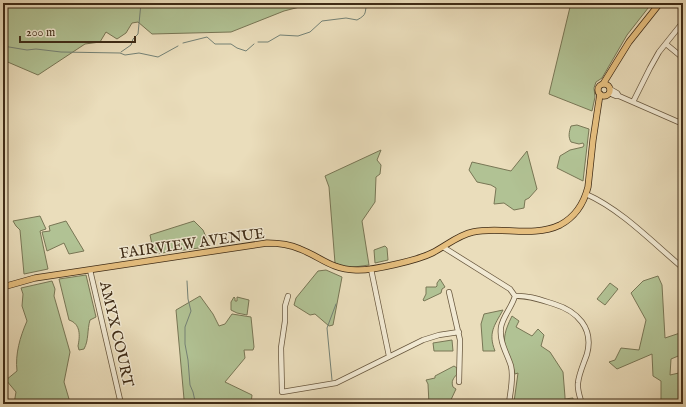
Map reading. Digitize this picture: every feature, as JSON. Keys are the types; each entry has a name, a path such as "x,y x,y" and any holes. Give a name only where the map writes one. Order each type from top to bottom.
{"main road":[{"name":"FAIRVIEW AVENUE","path":"3,287 34,278 271,243 284,244 298,248 328,264 341,268 357,271 371,270 419,258 465,234 479,231 539,230 555,227 575,214 581,206 588,187 594,128 613,69 629,42 660,3"}],"street":[{"path":"633,102 650,68 683,22"},
{"path":"666,44 683,58"},
{"path":"606,90 683,124"},
{"path":"586,194 598,199 614,210 683,268"},
{"path":"442,247 510,289 515,296"},
{"name":"AMYX COURT","path":"90,270 121,404"},
{"path":"371,270 389,356"},
{"path":"449,292 460,340 459,382"},
{"path":"515,296 524,295 563,307 576,315 585,325 589,343 578,384 582,404"},
{"path":"288,296 285,306 285,321 281,348 282,392 336,383 423,340 439,335 459,332"},
{"path":"509,404 512,380 511,367 500,338 501,327 515,296"}],"green space":[{"path":"3,3 315,3 284,11 231,32 152,34 138,22 132,23 126,33 117,39 106,32 100,42 85,44 38,75 3,60"},
{"path":"571,3 652,3 627,35 602,78 596,82 592,111 549,94"},
{"path":"577,125 589,129 583,181 557,168 560,156 570,150 583,147 584,145 583,143 579,144 571,142 570,140 569,134 571,126"},
{"path":"381,150 377,160 381,165 380,174 376,177 375,202 362,221 369,265 347,268 335,263 329,187 325,176"},
{"path":"527,151 537,189 529,198 525,200 524,208 514,210 504,203 494,204 496,188 491,185 477,182 469,170 472,162 511,171"},
{"path":"40,216 46,229 40,231 48,269 24,274 20,230 13,221"},
{"path":"66,221 84,251 69,254 64,243 47,251 42,232 50,231 49,226"},
{"path":"194,221 203,230 209,244 206,247 154,254 150,235"},
{"path":"385,246 387,248 388,260 375,263 374,250"},
{"path":"326,270 342,277 333,325 329,326 315,314 310,315 294,305 296,298 318,271"},
{"path":"86,275 96,317 90,320 87,342 84,349 79,350 78,327 69,320 59,279"},
{"path":"658,276 662,285 665,338 683,332 683,354 671,359 670,375 683,372 683,404 661,404 661,381 653,376 652,354 617,369 609,362 615,360 621,348 639,350 646,320 631,293 643,281"},
{"path":"440,279 445,287 442,289 441,293 424,301 426,287 436,287"},
{"path":"52,281 55,289 54,296 70,352 64,382 69,399 74,404 14,404 16,392 6,380 17,371 19,346 27,321 22,306 23,294 21,288"},
{"path":"610,283 618,289 605,305 597,299"},
{"path":"200,296 213,314 219,326 225,324 232,314 251,317 253,350 244,350 245,358 225,382 252,395 251,404 182,404 184,399 176,310"},
{"path":"234,297 235,301 237,301 237,297 249,300 247,315 231,310 231,302"},
{"path":"503,310 492,334 495,351 483,351 481,324 484,314"},
{"path":"512,316 519,321 516,327 532,336 538,329 544,335 541,346 550,352 563,372 565,399 573,398 573,404 519,404 514,402 518,373 515,374 505,346 505,334"},
{"path":"452,340 453,351 434,351 433,343"},
{"path":"454,366 457,368 457,374 452,383 453,387 456,389 449,404 429,404 428,384 426,380 435,378 435,376"}],"waterway":[{"path":"121,52 131,45 133,39 138,34 141,3"},
{"path":"258,42 268,42 280,35 298,36 310,32 322,21 346,18 357,20 364,15 367,3"},
{"path":"183,43 207,37 215,44 231,44 246,51 254,44"},
{"path":"3,46 27,50 36,49 61,52 120,53 125,55 139,53 158,57 178,46"},
{"path":"187,281 188,299 191,311 185,327 185,344 190,385 195,401 199,404"},
{"path":"332,380 327,328 336,304"}]}
